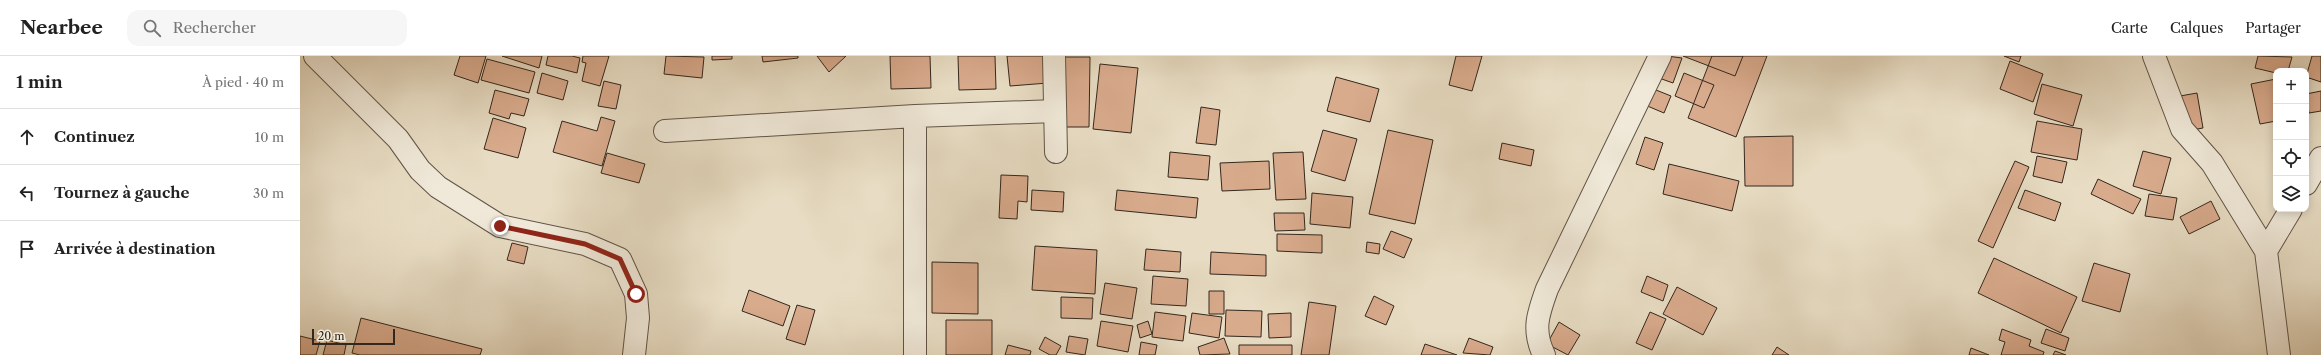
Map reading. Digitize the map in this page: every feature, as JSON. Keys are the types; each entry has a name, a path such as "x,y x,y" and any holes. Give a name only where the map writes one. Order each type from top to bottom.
{"street":[{"path":"315,56 398,139 420,170 438,188 500,226 585,244 620,259 636,294 638,318 634,355"},
{"path":"1054,56 1056,152"},
{"path":"1544,355 1538,342 1536,317 1547,289 1660,56"},
{"path":"2154,56 2182,129 2212,163 2266,251 2279,355"},
{"path":"665,131 915,116 1055,111"},
{"path":"915,116 915,355"},
{"path":"2309,179 2321,158"},
{"path":"2266,251 2289,212"}],"building":[{"path":"460,56 486,56 478,83 454,75"},
{"path":"502,56 542,56 539,68"},
{"path":"548,56 572,56 580,58 577,73 546,65"},
{"path":"583,56 609,56 600,86 582,81 586,63 582,62"},
{"path":"666,56 704,57 702,78 664,74"},
{"path":"712,56 732,56 732,59 712,60"},
{"path":"762,56 798,56 798,58 763,62"},
{"path":"817,56 846,56 829,72"},
{"path":"890,56 930,56 931,88 891,89"},
{"path":"958,56 995,56 996,89 959,90"},
{"path":"1007,56 1046,56 1048,83 1010,86"},
{"path":"1456,56 1482,56 1472,91 1449,85"},
{"path":"1667,56 1682,58 1673,83 1659,78"},
{"path":"1683,56 1743,56 1735,76"},
{"path":"1712,56 1767,56 1736,137 1688,118"},
{"path":"2004,56 2021,56 2019,62"},
{"path":"2258,56 2292,57 2289,68 2273,68 2273,72 2255,68"},
{"path":"2312,56 2321,56 2321,82 2309,78 2309,68"},
{"path":"1060,57 1090,57 1089,127 1060,127"},
{"path":"487,59 535,72 529,93 481,80"},
{"path":"2010,61 2043,74 2033,102 2000,89"},
{"path":"1100,64 1138,68 1131,133 1093,129"},
{"path":"542,73 568,81 563,100 537,93"},
{"path":"1684,73 1714,85 1704,108 1675,96"},
{"path":"1336,77 1379,89 1370,122 1327,111"},
{"path":"2273,80 2273,122 2260,124 2251,84"},
{"path":"604,81 621,85 616,109 598,106"},
{"path":"2042,84 2082,95 2073,126 2034,114"},
{"path":"1651,88 1671,96 1664,113 1645,105"},
{"path":"495,90 529,99 524,116 511,113 509,119 489,113"},
{"path":"2321,91 2321,111 2309,113 2309,93"},
{"path":"2197,93 2203,128 2186,131 2180,96"},
{"path":"1201,107 1220,110 1216,145 1196,143"},
{"path":"601,117 615,121 602,166 553,152 562,121 597,131"},
{"path":"493,118 526,128 518,158 484,149"},
{"path":"2037,121 2082,129 2077,160 2031,152"},
{"path":"1323,130 1357,139 1345,181 1311,171"},
{"path":"1388,130 1433,140 1415,224 1369,214"},
{"path":"1793,136 1793,186 1745,186 1744,137"},
{"path":"1645,137 1663,143 1654,170 1636,164"},
{"path":"1502,143 1534,150 1531,166 1499,159"},
{"path":"2143,151 2171,158 2161,194 2133,186"},
{"path":"1170,152 1210,156 1208,180 1168,177"},
{"path":"1303,152 1306,199 1276,200 1273,153"},
{"path":"607,153 645,164 639,183 601,173"},
{"path":"2037,156 2067,162 2062,183 2033,176"},
{"path":"1269,161 1270,189 1222,191 1220,163"},
{"path":"2015,161 2029,167 1993,248 1978,241"},
{"path":"1669,164 1739,181 1732,211 1663,194"},
{"path":"1001,175 1028,176 1027,202 1018,201 1017,219 999,218"},
{"path":"2098,179 2141,199 2133,214 2091,194"},
{"path":"1032,190 1064,192 1063,212 1031,210"},
{"path":"1117,190 1198,198 1196,218 1115,210"},
{"path":"2025,190 2061,203 2055,221 2018,208"},
{"path":"1312,193 1353,197 1350,228 1310,224"},
{"path":"2149,194 2177,198 2173,220 2145,216"},
{"path":"2211,201 2220,219 2189,234 2180,217"},
{"path":"1274,213 1304,213 1305,230 1275,231"},
{"path":"1391,231 1412,239 1404,258 1383,249"},
{"path":"1277,234 1322,235 1322,253 1277,251"},
{"path":"1367,242 1380,244 1379,254 1366,252"},
{"path":"512,243 528,247 524,264 507,260"},
{"path":"1035,246 1097,250 1095,294 1032,290"},
{"path":"1146,249 1181,252 1180,272 1144,270"},
{"path":"1211,252 1266,255 1266,276 1210,274"},
{"path":"1994,258 2077,297 2061,333 1978,293"},
{"path":"932,262 978,263 978,314 932,313"},
{"path":"2094,263 2130,274 2120,312 2082,301"},
{"path":"1153,276 1188,279 1186,306 1151,304"},
{"path":"1647,276 1668,285 1663,301 1641,292"},
{"path":"1105,283 1137,288 1132,319 1100,314"},
{"path":"1677,287 1717,308 1703,335 1663,314"},
{"path":"749,290 790,306 783,326 742,311"},
{"path":"1209,291 1224,291 1224,314 1209,314"},
{"path":"1374,296 1394,306 1386,325 1365,316"},
{"path":"1061,297 1093,298 1092,319 1061,318"},
{"path":"1309,302 1336,306 1329,355 1301,355"},
{"path":"797,305 815,310 805,345 786,339"},
{"path":"1226,310 1262,311 1261,337 1225,336"},
{"path":"1155,312 1186,316 1183,341 1152,337"},
{"path":"1650,312 1666,319 1652,350 1636,343"},
{"path":"1192,313 1222,317 1219,338 1189,333"},
{"path":"1291,313 1291,337 1269,338 1268,314"},
{"path":"361,318 482,349 480,355 360,355 352,353"},
{"path":"946,320 992,320 992,355 946,355"},
{"path":"1101,321 1133,326 1128,352 1097,346"},
{"path":"1148,321 1152,334 1140,338 1137,325"},
{"path":"1559,322 1580,335 1568,355 1547,344"},
{"path":"2002,329 2031,340 2029,346 2044,352 2043,355 2001,355 2005,342 1999,340"},
{"path":"2046,329 2069,338 2065,351 2041,343"},
{"path":"300,336 320,341 316,355 300,355"},
{"path":"1069,336 1088,339 1085,355 1066,352"},
{"path":"1045,337 1061,346 1056,355 1050,355 1039,349"},
{"path":"1224,338 1230,354 1200,355 1198,347"},
{"path":"1469,338 1493,347 1490,355 1463,353"},
{"path":"327,340 346,345 344,355 323,355"},
{"path":"1141,342 1157,345 1155,355 1139,355"},
{"path":"1425,344 1457,355 1421,355"},
{"path":"1008,345 1031,351 1030,355 1005,355"},
{"path":"1239,345 1292,345 1292,355 1239,355"},
{"path":"1777,347 1789,355 1772,355"},
{"path":"1971,348 1989,355 1969,355"},
{"path":"2055,351 2066,355 2053,355"}],"route":[{"path":"500,226 585,244 620,259 636,294"}]}
